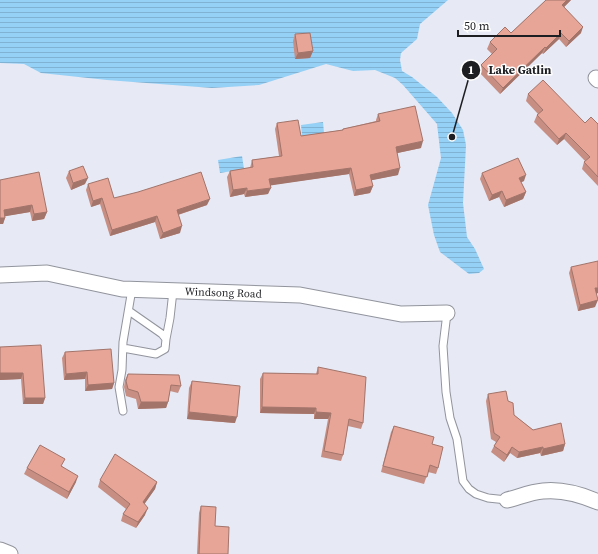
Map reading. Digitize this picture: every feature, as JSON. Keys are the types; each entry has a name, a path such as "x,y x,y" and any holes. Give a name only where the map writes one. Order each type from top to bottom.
{"street":[{"name":"Windsong Road","path":"0,275 47,274 122,289 300,295 401,314 446,313"},
{"path":"507,500 542,491 558,490 580,494 598,502"},
{"path":"0,550 10,554"}],"lane":[{"path":"123,411 119,387 132,289"},
{"path":"123,348 156,354 165,349 170,318 172,291"},
{"path":"129,311 162,334 166,339"},
{"path":"446,313 443,346 446,392 450,418 457,439 463,481 469,489 476,494 488,498 507,500"}],"water":[{"path":"0,0 448,0 420,24 417,39 401,53 400,60 402,71 437,97 452,113 463,130 466,145 463,203 467,237 475,249 484,269 479,273 469,274 440,252 434,235 428,205 441,158 437,124 395,78 375,70 353,71 326,64 259,85 212,88 107,80 41,73 24,64 0,63"},
{"path":"323,122 324,133 302,136 301,125"},
{"path":"242,156 244,169 220,173 218,160"}],"building":[{"path":"546,0 567,0 562,5 583,27 569,41 561,33 503,88 481,65 497,49 490,42 505,27 511,33"},
{"path":"310,33 313,51 298,53 295,34"},
{"path":"543,80 585,123 591,117 598,124 598,177 584,162 590,157 566,133 559,139 537,115 543,110 528,94"},
{"path":"415,106 423,141 396,147 400,168 370,175 373,186 356,190 351,168 269,179 271,188 247,191 247,188 233,190 230,171 253,167 252,160 282,156 277,123 298,120 301,136 343,130 380,121 378,114"},
{"path":"518,158 526,175 519,178 526,192 506,200 502,191 492,195 482,173"},
{"path":"83,166 88,178 73,183 69,171"},
{"path":"39,172 47,212 34,214 32,205 4,210 5,218 0,218 0,180"},
{"path":"201,172 210,199 177,210 182,226 163,233 157,216 112,230 102,198 93,201 88,184 108,178 114,198"},
{"path":"598,261 598,288 595,288 598,300 580,305 571,267"},
{"path":"41,345 45,398 25,398 23,373 0,373 0,347"},
{"path":"111,349 114,383 88,385 87,372 66,374 65,352"},
{"path":"318,367 366,377 363,423 349,419 343,455 324,451 331,413 316,412 316,408 262,407 263,373 318,374"},
{"path":"128,374 179,375 181,386 171,385 168,402 141,402 138,392 128,389 126,381"},
{"path":"192,381 240,386 237,417 189,412"},
{"path":"506,391 508,401 513,403 514,415 533,430 561,423 565,444 519,452 512,447 507,455 494,446 500,437 494,433 488,394"},
{"path":"394,426 434,437 432,444 443,447 438,468 430,465 427,477 383,466"},
{"path":"40,445 65,459 61,466 78,476 69,492 27,468"},
{"path":"115,454 157,482 143,502 148,508 138,522 123,514 130,504 100,480"},
{"path":"201,506 216,507 215,526 229,527 228,554 199,554"}],"place":[{"name":"Lake Gatlin","path":"452,137"}]}
